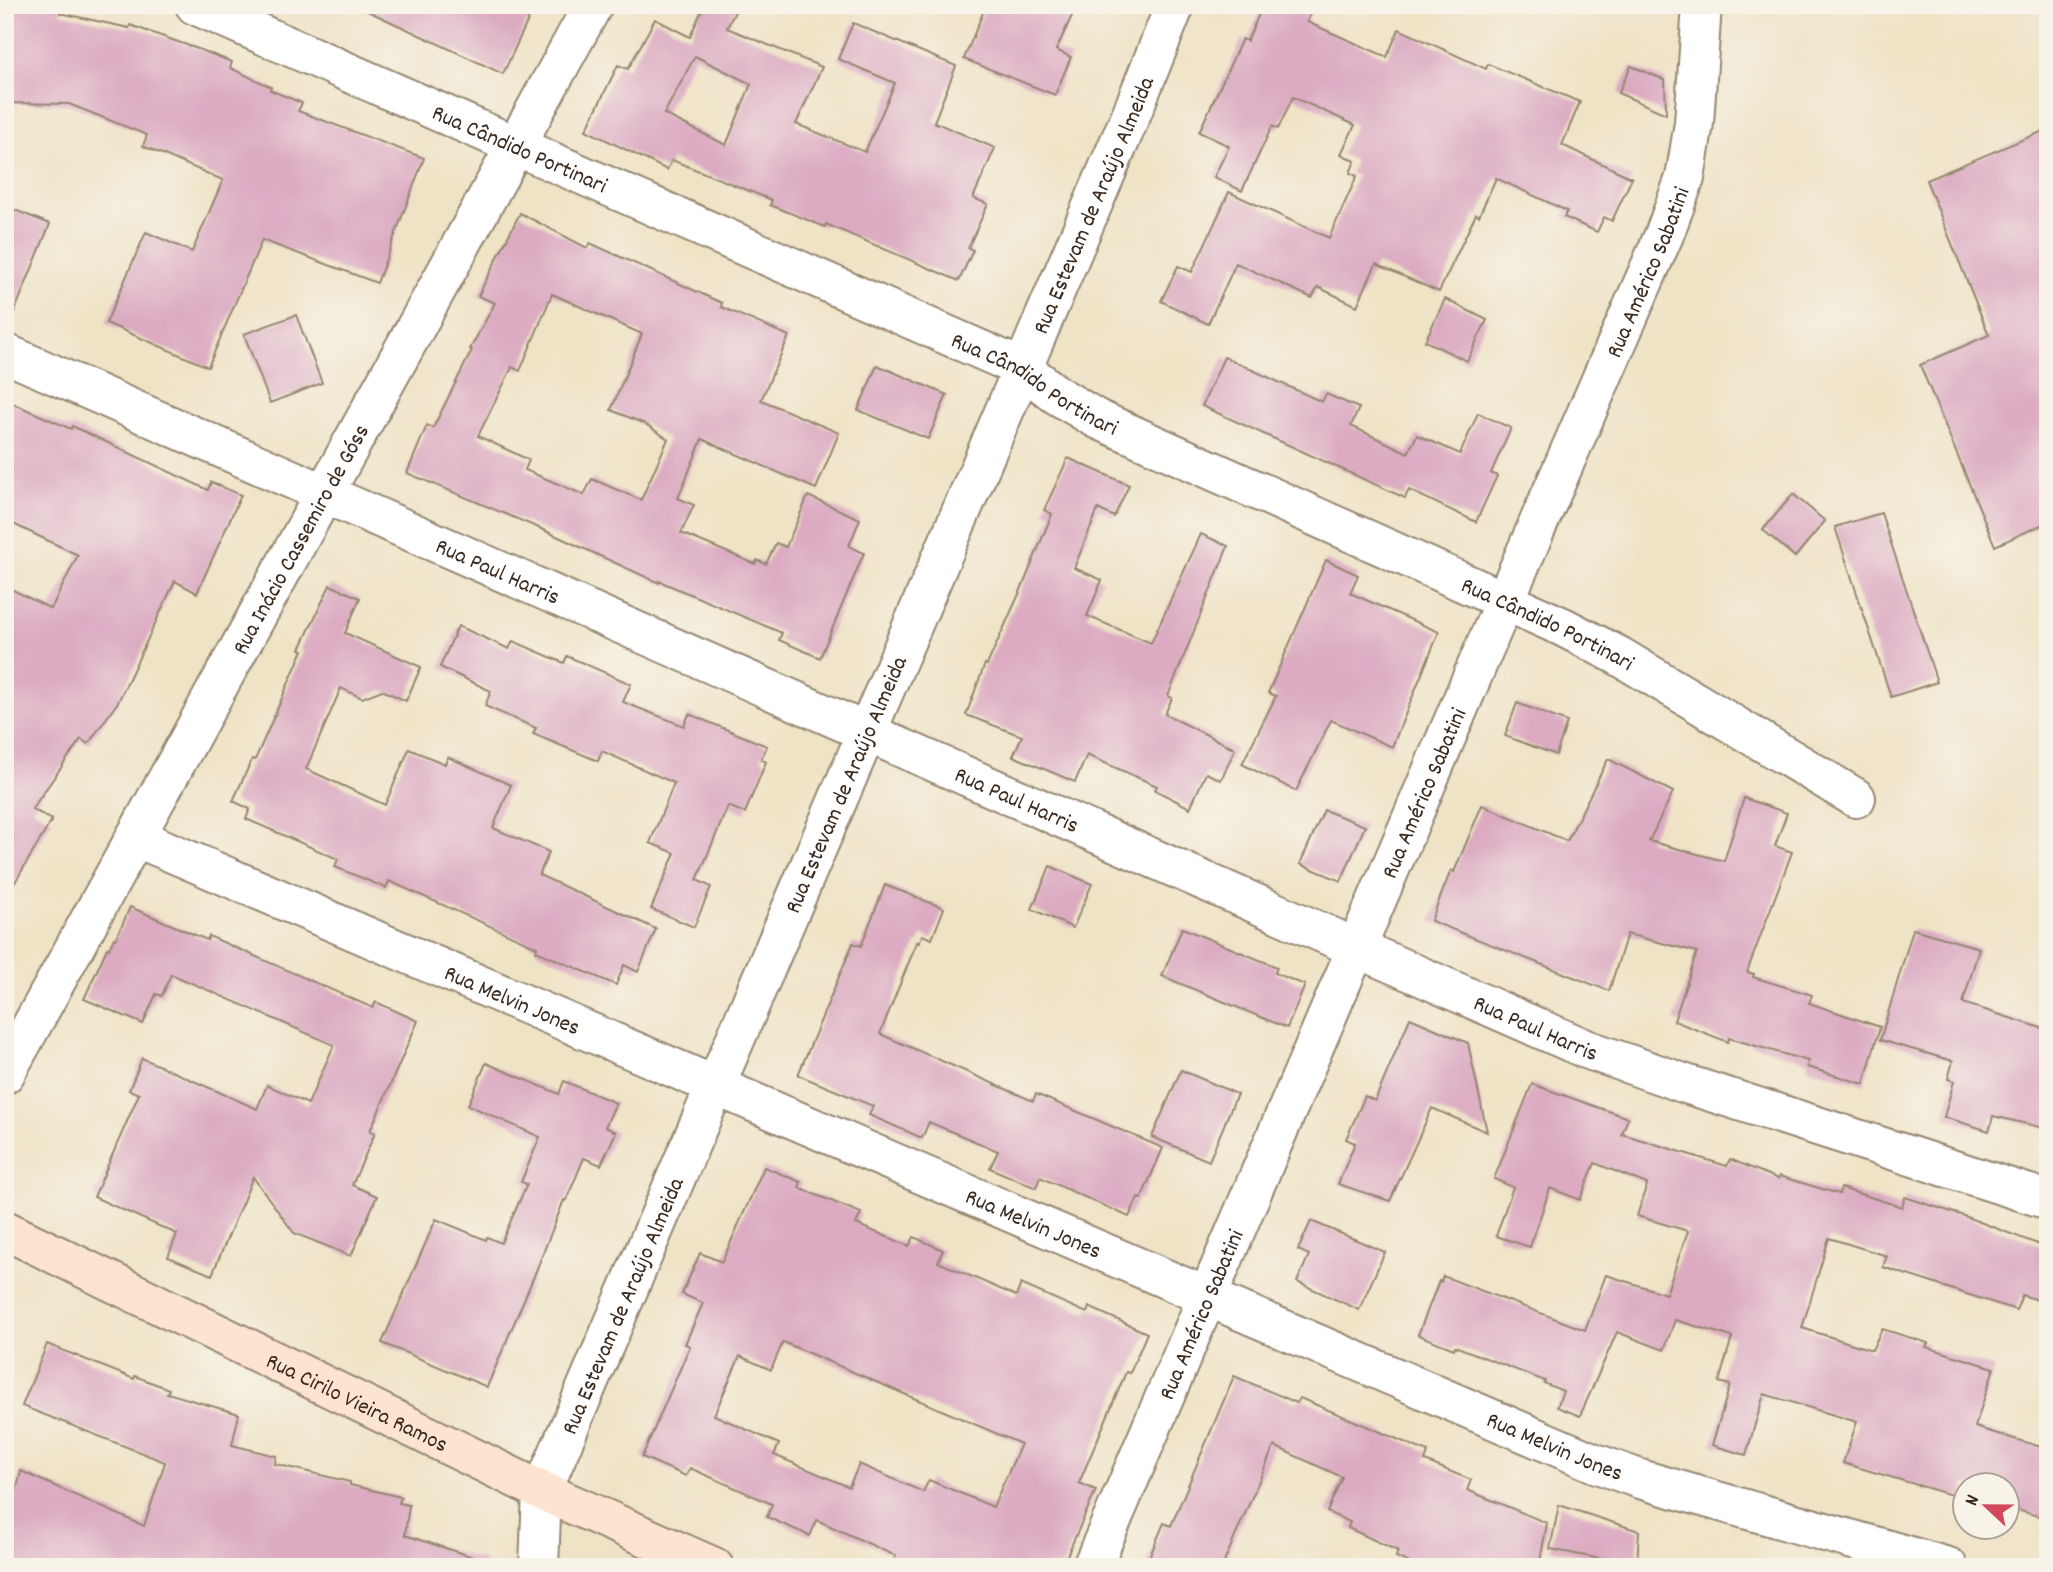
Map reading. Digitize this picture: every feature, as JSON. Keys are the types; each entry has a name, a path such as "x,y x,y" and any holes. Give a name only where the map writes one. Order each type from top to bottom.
{"main road":[{"name":"Rua Cirilo Vieira Ramos","path":"5,1230 542,1491 714,1567"}],"street":[{"name":"Rua Cândido Portinari","path":"195,5 1023,368 1058,395 1097,419 1505,600 1619,656 1856,798"},
{"name":"Rua Inácio Cassemiro de Góss","path":"5,1074 593,5"},
{"name":"Rua Estevam de Araújo Almeida","path":"539,1567 542,1491 1131,115 1175,5"},
{"name":"Rua Américo Sabatini","path":"1093,1567 1505,600 1664,235 1685,178 1694,123 1702,5"},
{"name":"Rua Paul Harris","path":"5,353 1586,1049 1686,1084 2048,1200"},
{"name":"Rua Melvin Jones","path":"135,837 1595,1464 1948,1567"}],"building":[{"path":"5,5 62,5 60,13 129,28 130,25 201,50 232,62 230,68 271,87 270,90 302,103 298,111 424,158 377,283 262,240 208,367 106,323 146,232 192,252 223,180 143,146 147,135 69,104 5,103"},
{"path":"355,5 535,5 503,74"},
{"path":"704,5 738,5 727,28 822,67 796,124 865,152 895,83 838,59 853,23 956,66 934,122 995,148 973,198 988,204 968,248 973,250 959,281 826,224 825,227 770,205 772,200 672,160 667,170 586,130 618,65 628,69 655,19 690,37","holes":["695,56 751,84 726,145 664,114"]},
{"path":"986,5 1077,5 1056,50 1071,57 1055,95 964,59"},
{"path":"1263,5 1314,5 1307,22 1387,57 1399,29 1486,69 1488,64 1580,102 1562,145 1632,178 1612,221 1604,217 1597,232 1564,217 1567,211 1496,178 1439,292 1376,264 1357,306 1318,287 1312,298 1236,263 1208,324 1161,301 1178,266 1192,272 1229,192 1329,238 1357,176 1350,173 1355,161 1341,154 1355,125 1293,97 1278,129 1272,126 1242,191 1214,177 1229,146 1199,132 1242,39 1247,41"},
{"path":"1631,66 1665,80 1666,114 1618,93"},
{"path":"2048,129 2048,522 1995,546 1920,365 1989,335 1926,180"},
{"path":"5,206 50,224 7,330 5,330"},
{"path":"520,213 587,248 590,243 722,303 721,307 789,336 761,400 839,433 816,489 702,439 678,498 694,505 681,533 755,564 757,560 766,564 776,543 786,547 808,496 860,519 849,546 864,553 820,658 779,640 782,633 659,583 539,528 407,473 427,425 433,428 495,303 478,296","holes":["552,294 642,334 611,410 645,424 668,439 641,500 592,479 584,495 525,470 529,460 478,436 512,367 520,371"]},
{"path":"1445,299 1487,320 1467,361 1425,341"},
{"path":"296,315 322,383 270,403 244,334"},
{"path":"1224,357 1322,402 1326,394 1359,408 1351,426 1408,453 1417,435 1460,454 1478,413 1511,428 1491,473 1497,476 1476,522 1409,490 1405,498 1202,406"},
{"path":"877,365 947,395 928,439 858,410"},
{"path":"5,400 71,429 72,426 208,490 211,482 241,495 197,593 175,581 118,702 88,744 81,739 32,809 52,820 5,899 5,586 51,609 78,555 5,520"},
{"path":"1068,458 1129,485 1114,517 1098,509 1074,568 1102,580 1087,616 1151,643 1201,534 1228,546 1168,696 1172,698 1165,714 1235,749 1221,780 1206,773 1190,808 1155,790 1157,786 1087,755 1075,782 1013,756 1022,736 966,715 985,664 987,665 1024,583 1052,514 1044,510"},
{"path":"1793,494 1825,521 1795,557 1763,530"},
{"path":"1881,513 1937,682 1891,697 1835,527"},
{"path":"1326,560 1358,575 1350,593 1439,632 1392,747 1331,720 1296,791 1242,764 1276,696 1268,693"},
{"path":"330,585 360,598 345,633 421,667 406,701 382,690 362,698 341,688 306,769 385,805 409,749 445,764 448,757 511,785 493,828 549,852 539,875 656,929 638,972 624,965 616,985 536,951 537,947 389,881 386,888 335,867 338,859 246,819 250,809 233,801 252,759 255,760 303,650 300,649"},
{"path":"458,626 509,649 513,641 564,663 567,656 631,684 623,702 684,726 689,714 767,746 761,759 766,762 745,813 728,806 697,880 711,887 694,927 651,909 675,853 650,843 674,783 602,751 598,761 533,734 536,728 485,706 491,691 440,667"},
{"path":"1517,703 1567,722 1556,755 1505,736"},
{"path":"1608,759 1673,792 1649,841 1724,861 1744,798 1787,813 1775,846 1792,852 1747,972 1754,974 1753,977 1812,995 1809,1003 1880,1027 1864,1084 1807,1067 1808,1061 1729,1038 1728,1042 1674,1021 1697,952 1627,934 1609,991 1431,921 1451,870 1454,872 1482,805 1567,841"},
{"path":"1324,810 1365,826 1341,881 1300,864"},
{"path":"1050,866 1092,884 1073,928 1032,909"},
{"path":"885,885 944,908 932,939 922,935 919,943 917,942 880,1034 1033,1101 1036,1094 1163,1148 1141,1199 1138,1198 1129,1217 1040,1177 1036,1188 990,1168 998,1151 929,1122 922,1138 869,1115 873,1106 798,1075 853,943 861,946"},
{"path":"130,907 207,940 209,936 373,1008 376,1002 418,1021 370,1131 375,1133 352,1185 377,1196 351,1256 294,1233 253,1177 212,1275 168,1257 177,1234 94,1197 139,1094 129,1090 142,1058 257,1109 267,1085 308,1104 334,1045 171,974 162,996 156,994 143,1024 84,999 107,948 109,949 114,938 116,939"},
{"path":"1182,928 1277,967 1275,973 1305,985 1287,1028 1162,976"},
{"path":"1913,929 1979,948 1963,1003 2048,1030 2048,1129 1993,1116 1989,1131 1944,1117 1954,1081 1948,1079 1953,1061 1880,1040"},
{"path":"1410,1018 1468,1043 1487,1132 1432,1108 1390,1201 1338,1184 1355,1143 1346,1139 1365,1096 1375,1101"},
{"path":"486,1063 559,1094 564,1081 616,1103 605,1127 616,1132 601,1165 584,1158 487,1387 382,1343 436,1219 486,1240 487,1237 501,1243 527,1184 521,1182 540,1137 468,1105"},
{"path":"1181,1070 1237,1094 1209,1161 1152,1137"},
{"path":"1532,1084 1628,1118 1622,1134 1727,1166 1730,1159 1778,1179 1779,1176 1839,1194 1841,1188 1902,1207 1905,1197 2048,1248 2048,1303 2022,1295 2016,1310 1883,1267 1887,1256 1829,1238 1802,1328 1872,1350 1882,1329 1928,1343 1926,1347 1994,1368 1975,1427 2048,1449 2048,1519 2022,1511 2022,1470 1952,1470 1952,1495 1843,1463 1857,1422 1764,1394 1746,1455 1712,1445 1730,1385 1719,1382 1732,1337 1675,1320 1664,1350 1617,1332 1580,1416 1557,1407 1563,1391 1544,1383 1545,1381 1455,1346 1454,1349 1418,1335 1443,1276 1585,1330 1606,1275 1666,1294 1688,1231 1637,1216 1647,1184 1595,1163 1580,1200 1550,1188 1530,1247 1496,1236 1513,1187 1494,1179"},
{"path":"764,1167 801,1182 799,1188 861,1213 856,1224 909,1246 914,1237 943,1250 938,1262 1016,1296 1021,1284 1087,1313 1089,1307 1147,1333 1130,1373 1126,1372 1079,1483 1096,1490 1062,1567 891,1567 896,1556 817,1520 810,1536 767,1517 772,1504 690,1468 686,1476 642,1457 690,1346 685,1344 703,1303 682,1294 700,1253 722,1262","holes":["783,1342 1021,1444 993,1507 929,1480 923,1492 859,1464 849,1487 774,1455 779,1444 714,1415 740,1356 771,1370"]},
{"path":"1311,1221 1385,1252 1359,1310 1297,1282 1309,1255 1298,1250"},
{"path":"47,1344 134,1379 135,1376 169,1389 167,1393 239,1414 232,1445 276,1456 275,1464 401,1497 399,1503 409,1505 405,1535 485,1561 484,1567 5,1567 5,1537 21,1471 144,1526 165,1462 22,1406"},
{"path":"1234,1376 1297,1403 1300,1398 1428,1452 1425,1461 1471,1480 1467,1490 1547,1523 1539,1567 1418,1567 1396,1557 1398,1551 1348,1528 1350,1522 1327,1512 1342,1477 1274,1446 1222,1567 1145,1567 1164,1523 1171,1526"},
{"path":"1559,1505 1639,1531 1637,1566 1550,1549"}]}
